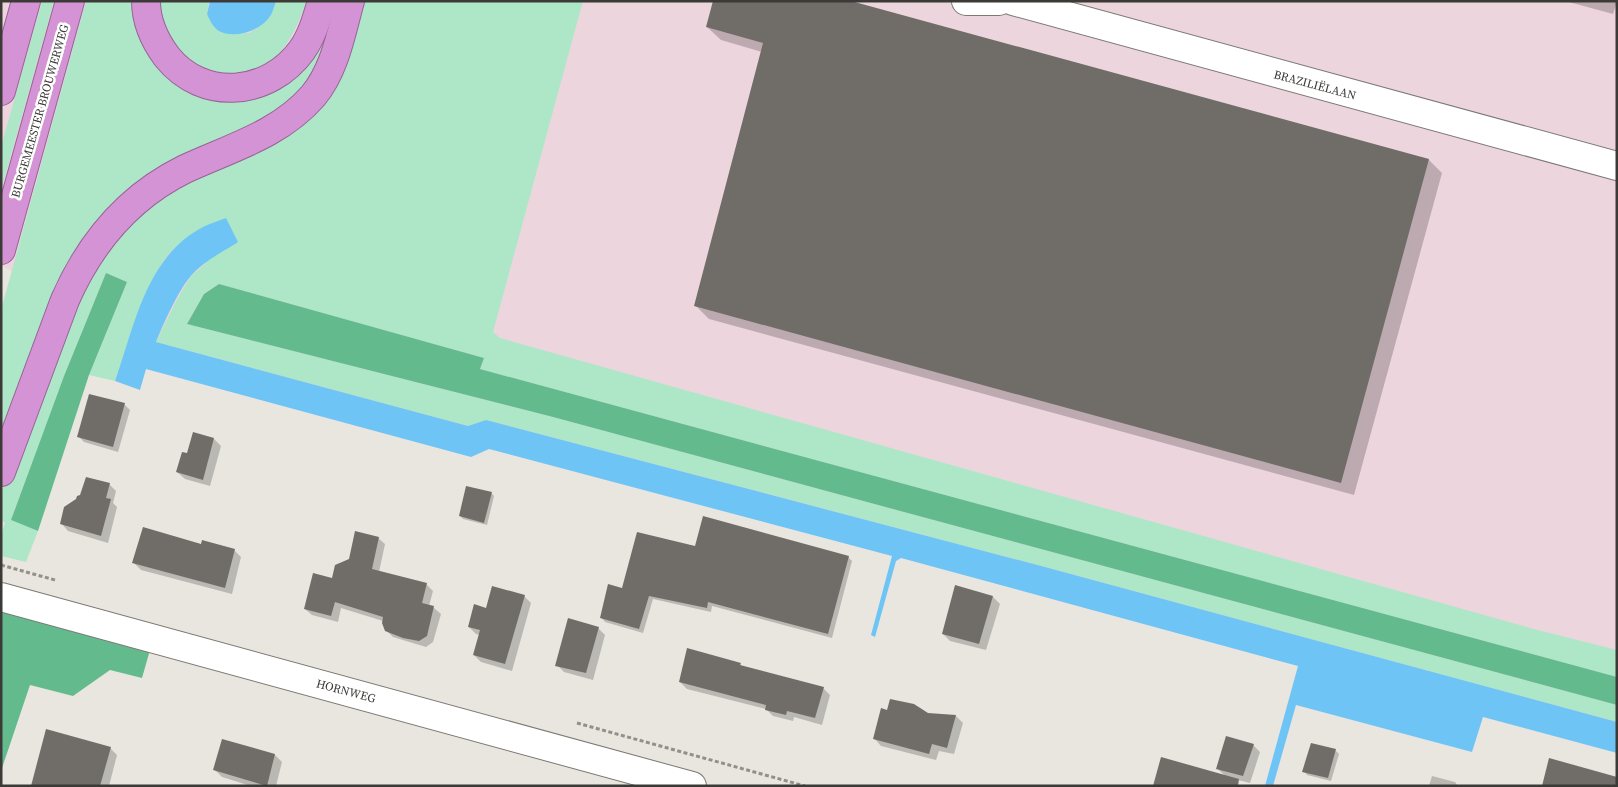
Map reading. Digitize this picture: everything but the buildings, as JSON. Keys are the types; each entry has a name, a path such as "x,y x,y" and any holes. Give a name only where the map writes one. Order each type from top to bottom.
{"highway":[{"path":"1,91 26,1"},
{"name":"BURGEMEESTER BROUWERWEG","path":"1,250 70,1"},
{"path":"146,1 149,22 154,37 177,68 203,84 232,89 262,82 276,74 296,58 310,34 322,1"},
{"path":"1,472 65,300 72,283 92,249 115,220 134,202 156,186 184,170 256,139 291,116 305,104 323,82 330,67 350,1"}],"street":[{"path":"966,1 999,1"},
{"name":"BRAZILIËLAAN","path":"1013,1 1617,166"},
{"name":"HORNWEG","path":"1,597 692,786"}],"shaded area":[{"path":"1,1 1617,1 1617,741 147,351 1,265"}],"green space":[{"path":"42,1 54,1 1,191 1,147"},
{"path":"86,1 133,1 134,17 143,46 160,71 184,89 214,100 229,101 235,99 319,41 327,44 306,86 272,118 159,168 117,198 92,225 70,259 62,276 1,442 1,310"},
{"path":"159,1 209,1 207,14 221,32 250,33 269,18 276,1 307,1 298,24 286,45 275,57 251,70 223,73 197,66 175,48 164,26"},
{"path":"360,1 583,1 493,332 500,338 1534,629 1617,650 1617,677 480,369 484,358 219,284 204,294 187,324 553,417 1617,705 1617,722 1045,567 486,420 468,426 156,342 176,301 191,276 207,262 188,237 174,248 164,260 150,283 115,381 89,375 127,282 106,273 64,376 11,520 38,531 26,562 1,556 1,534 5,523 1,520 1,493 76,292 147,200 279,138"},
{"path":"106,273 127,282 89,375 38,531 11,520 64,376"},
{"path":"219,284 484,358 480,369 1617,677 1617,705 553,417 187,324 204,294"},
{"path":"1,607 150,650 142,678 110,670 73,696 30,685 1,771"}],"water":[{"path":"210,1 276,1 271,15 259,27 240,34 227,34 216,29 212,24 207,14"},
{"path":"226,218 238,242 207,262 190,277 167,317 156,342 468,426 486,420 1045,567 1617,722 1617,753 1483,717 1472,752 1296,705 1273,786 1265,786 1298,666 901,558 896,561 875,637 871,635 892,556 489,449 471,457 146,369 140,390 115,381 145,293 156,273 169,255 185,239 205,226"}]}
